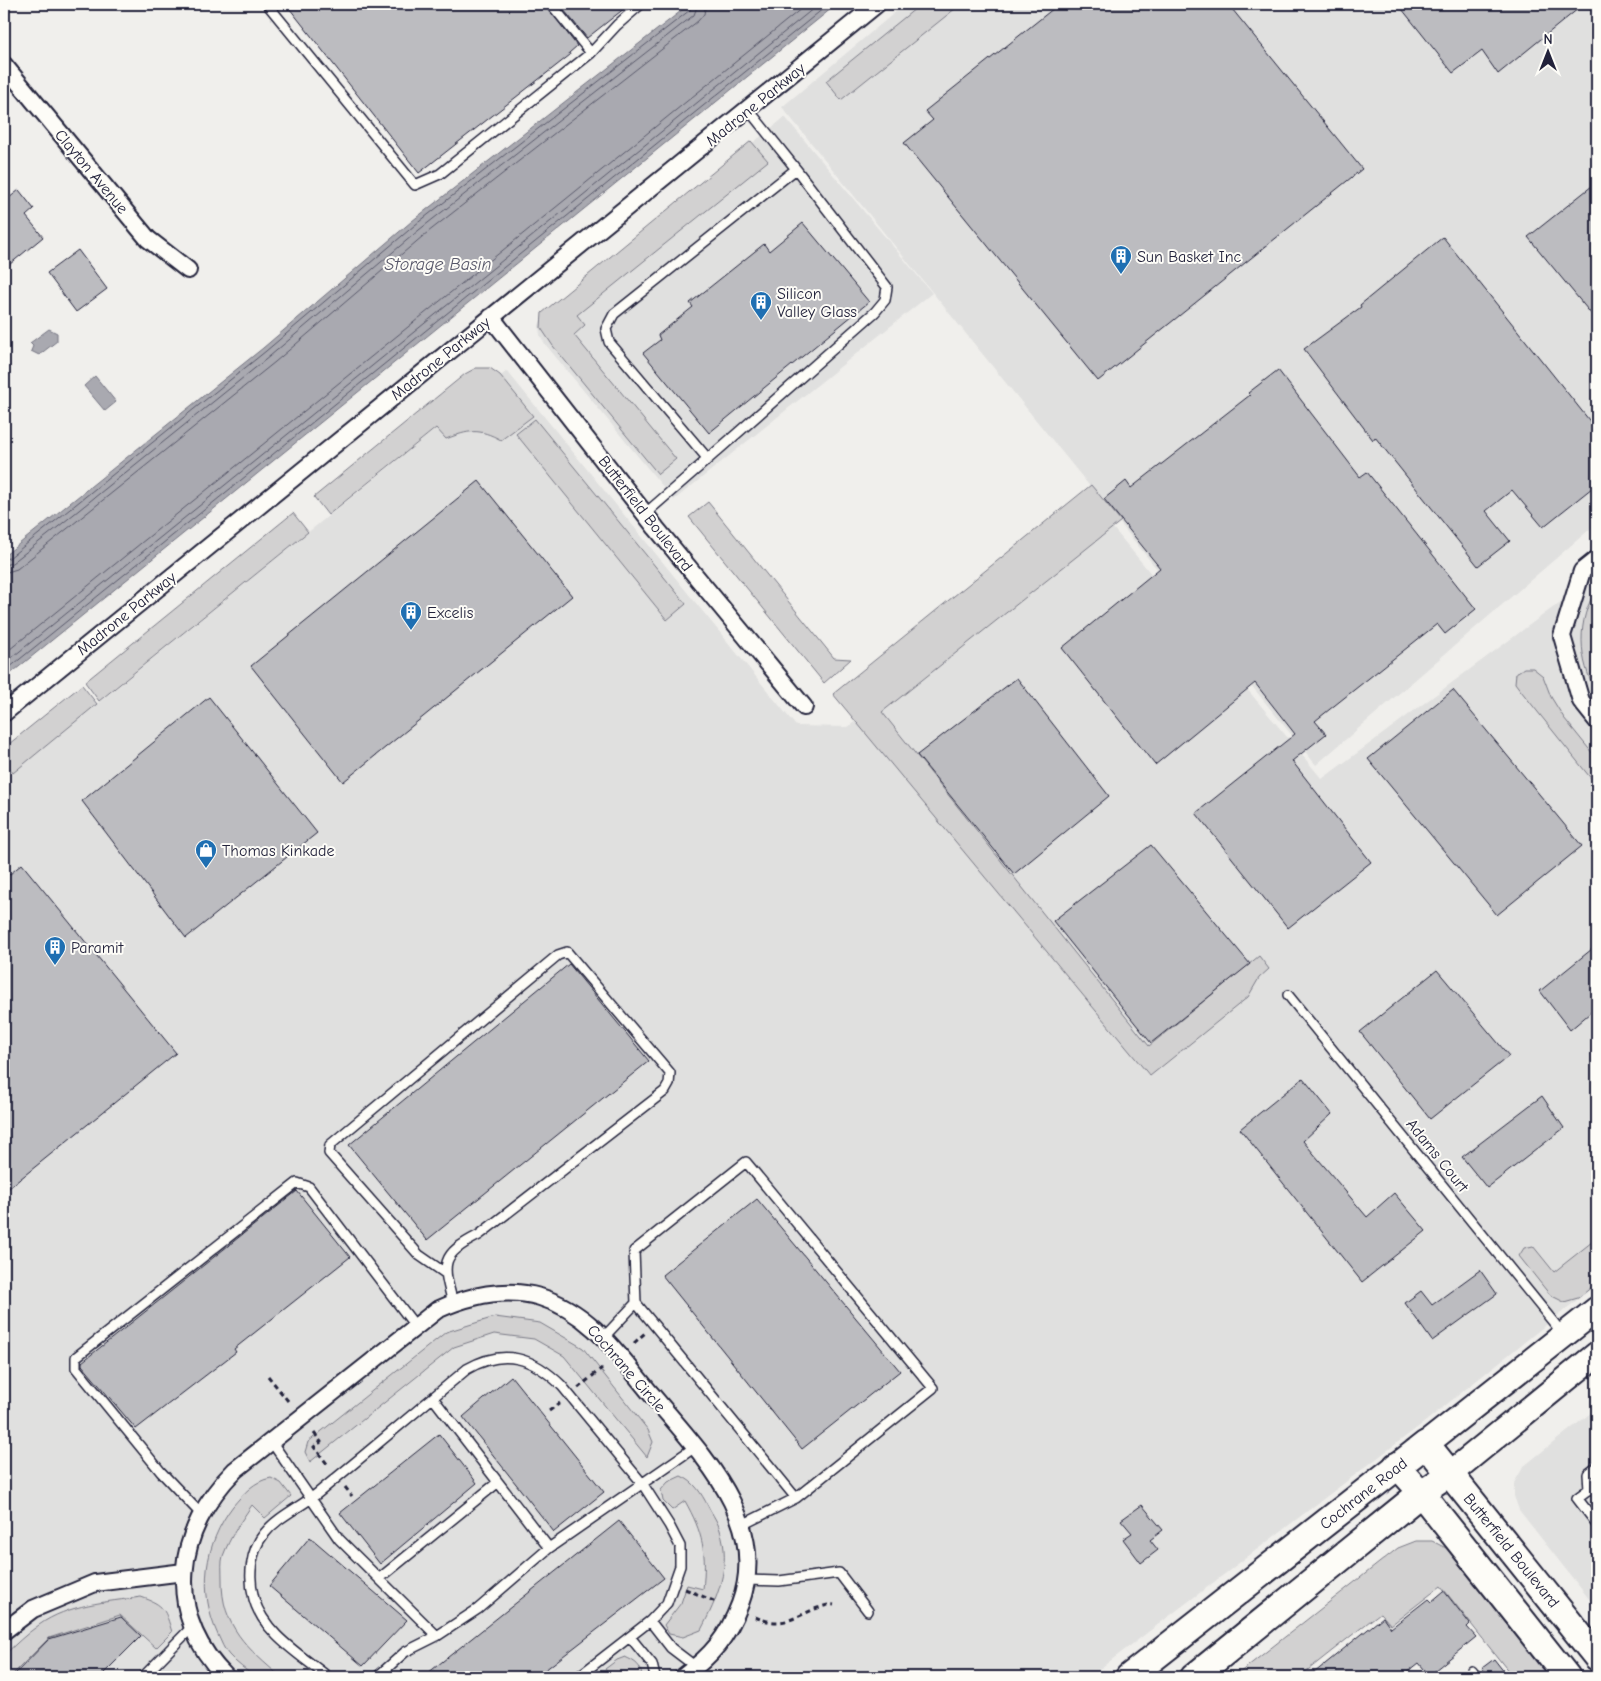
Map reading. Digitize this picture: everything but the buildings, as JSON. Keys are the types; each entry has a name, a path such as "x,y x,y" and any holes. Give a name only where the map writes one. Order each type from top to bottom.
{"main road":[{"name":"Cochrane Road","path":"1129,1677 1597,1309"},
{"path":"1194,1677 1421,1493 1451,1473 1597,1354"},
{"name":"Butterfield Boulevard","path":"1426,1444 1597,1657"},
{"path":"1396,1466 1421,1493 1568,1677"}],"street":[{"name":"Madrone Parkway","path":"4,713 877,4"},
{"name":"Clayton Avenue","path":"4,65 148,239 188,270"},
{"name":"Butterfield Boulevard","path":"491,317 646,513 804,707"},
{"path":"1597,559 1582,571 1562,636 1581,701 1597,721"},
{"name":"Cochrane Circle","path":"225,1677 209,1659 192,1627 186,1599 184,1572 188,1548 200,1513 223,1482 271,1441 437,1310 453,1303 476,1297 521,1293 540,1297 572,1311 604,1337 722,1482 742,1526 747,1544 747,1580 732,1624 724,1639 694,1674"},
{"path":"4,1631 33,1609 95,1583 184,1572"}],"lane":[{"path":"267,4 414,185 440,174 591,53 617,25 641,4"},
{"path":"551,4 591,53"},
{"path":"646,513 875,312 885,300 887,287 748,109"},
{"path":"708,459 608,342 606,329 614,314 796,169"},
{"path":"445,1273 419,1255 329,1153 330,1145 558,955 567,952 670,1073 669,1084 665,1091 479,1236 455,1248 449,1257 445,1273 453,1303"},
{"name":"Adams Court","path":"1288,995 1564,1335"},
{"path":"742,1526 796,1498 933,1388 746,1162 634,1251 636,1303 796,1498"},
{"path":"200,1513 161,1472 76,1368 76,1357 297,1183 309,1187 416,1327"},
{"path":"604,1337 636,1303"},
{"path":"328,1677 271,1630 260,1615 250,1581 251,1566 257,1547 264,1534 275,1523 312,1498 467,1369 482,1361 503,1357 518,1358 550,1374 562,1386 642,1483 669,1524 680,1546 680,1566 676,1582 667,1603 650,1621 578,1677"},
{"path":"433,1398 549,1548"},
{"path":"271,1441 339,1539 437,1636"},
{"path":"377,1677 405,1652 437,1636 478,1609 549,1548 695,1447"},
{"path":"1589,1490 1588,1474 1597,1467"},
{"path":"380,1578 497,1483"},
{"path":"1597,1484 1577,1498 1597,1524"},
{"path":"747,1580 779,1580 839,1573 868,1611"},
{"path":"650,1621 670,1648 694,1674"},
{"path":"143,1677 192,1627"},
{"path":"630,1637 652,1664 655,1677"}],"path":[{"path":"634,1343 647,1332"},
{"path":"576,1390 602,1368"},
{"path":"268,1376 288,1401"},
{"path":"549,1411 560,1403"},
{"path":"314,1433 321,1442 314,1447 328,1465"},
{"path":"685,1588 716,1602"},
{"path":"755,1617 777,1623 787,1622 822,1607 834,1605"}],"shaded area":[{"path":"905,4 1597,4 1597,523 1316,765 782,107"},
{"path":"921,4 961,4 841,100 826,81"},
{"path":"785,117 932,293 674,500 545,344 540,335 539,326 542,316 547,309"},
{"path":"751,141 768,161 577,315 585,325 574,335 676,459 658,474 553,346 541,328 542,313"},
{"path":"476,368 490,368 500,375 533,416 501,440 480,432 468,432 446,439 436,428 328,515 314,497 465,374"},
{"path":"507,371 796,726 848,727 1108,522 1322,779 1597,575 1597,1284 1426,1421 1089,1677 4,1677 4,779"},
{"path":"535,419 686,604 667,620 516,434"},
{"path":"1091,485 1121,521 882,712 1149,1046 1259,956 1269,969 1259,978 1248,997 1150,1076 833,694"},
{"path":"708,502 834,658 851,659 824,683 689,517"},
{"path":"293,513 308,532 99,701 85,682"},
{"path":"1597,589 1597,693 1586,668 1582,641 1585,614"},
{"path":"1524,668 1533,668 1543,676 1551,697 1564,718 1597,759 1597,786 1515,683 1516,673"},
{"path":"82,685 97,704 13,773 4,760 4,748"},
{"path":"1597,1238 1597,1283 1578,1298 1564,1302 1550,1295 1519,1256 1524,1248 1533,1246 1554,1272"},
{"path":"495,1317 540,1323 583,1348 648,1430 653,1442 647,1457 564,1356 534,1339 494,1334 454,1347 310,1462 305,1452 308,1442 446,1332"},
{"path":"1597,1408 1597,1609 1519,1510 1514,1496 1514,1483 1524,1466"},
{"path":"681,1476 697,1488 716,1521 723,1543 724,1556 721,1582 701,1630 683,1637 669,1634 664,1625 681,1603 687,1585 703,1589 704,1554 700,1533 685,1501 672,1510 663,1501 661,1490 668,1482"},
{"path":"271,1478 281,1483 291,1496 265,1518 252,1505 232,1536 222,1561 223,1596 226,1610 232,1623 248,1646 281,1677 255,1677 229,1655 218,1635 208,1602 207,1569 210,1552 216,1536 233,1506 254,1485"},
{"path":"1416,1541 1432,1541 1446,1548 1548,1677 1513,1677 1441,1586 1391,1625 1380,1613 1299,1677 1234,1677 1398,1548"},
{"path":"141,1597 160,1606 168,1618 172,1632 156,1648 120,1615 49,1638 10,1677 4,1677 4,1655 30,1632 50,1618 62,1612 88,1605"},
{"path":"625,1657 637,1664 642,1677 611,1677 605,1669 617,1660"}],"water":[{"name":"Storage Basin","path":"690,4 837,4 4,679 4,556 263,348 412,221"},
{"path":"49,329 57,333 57,341 39,355 31,351 33,346 30,343"},
{"path":"95,376 116,402 105,411 84,386"}],"place":[{"name":"Sun Basket Inc","path":"1121,275"},
{"name":"Silicon Valley Glass","path":"761,321"},
{"name":"Excelis","path":"411,631"},
{"name":"Thomas Kinkade","path":"206,869"},
{"name":"Paramit","path":"55,966"}]}
